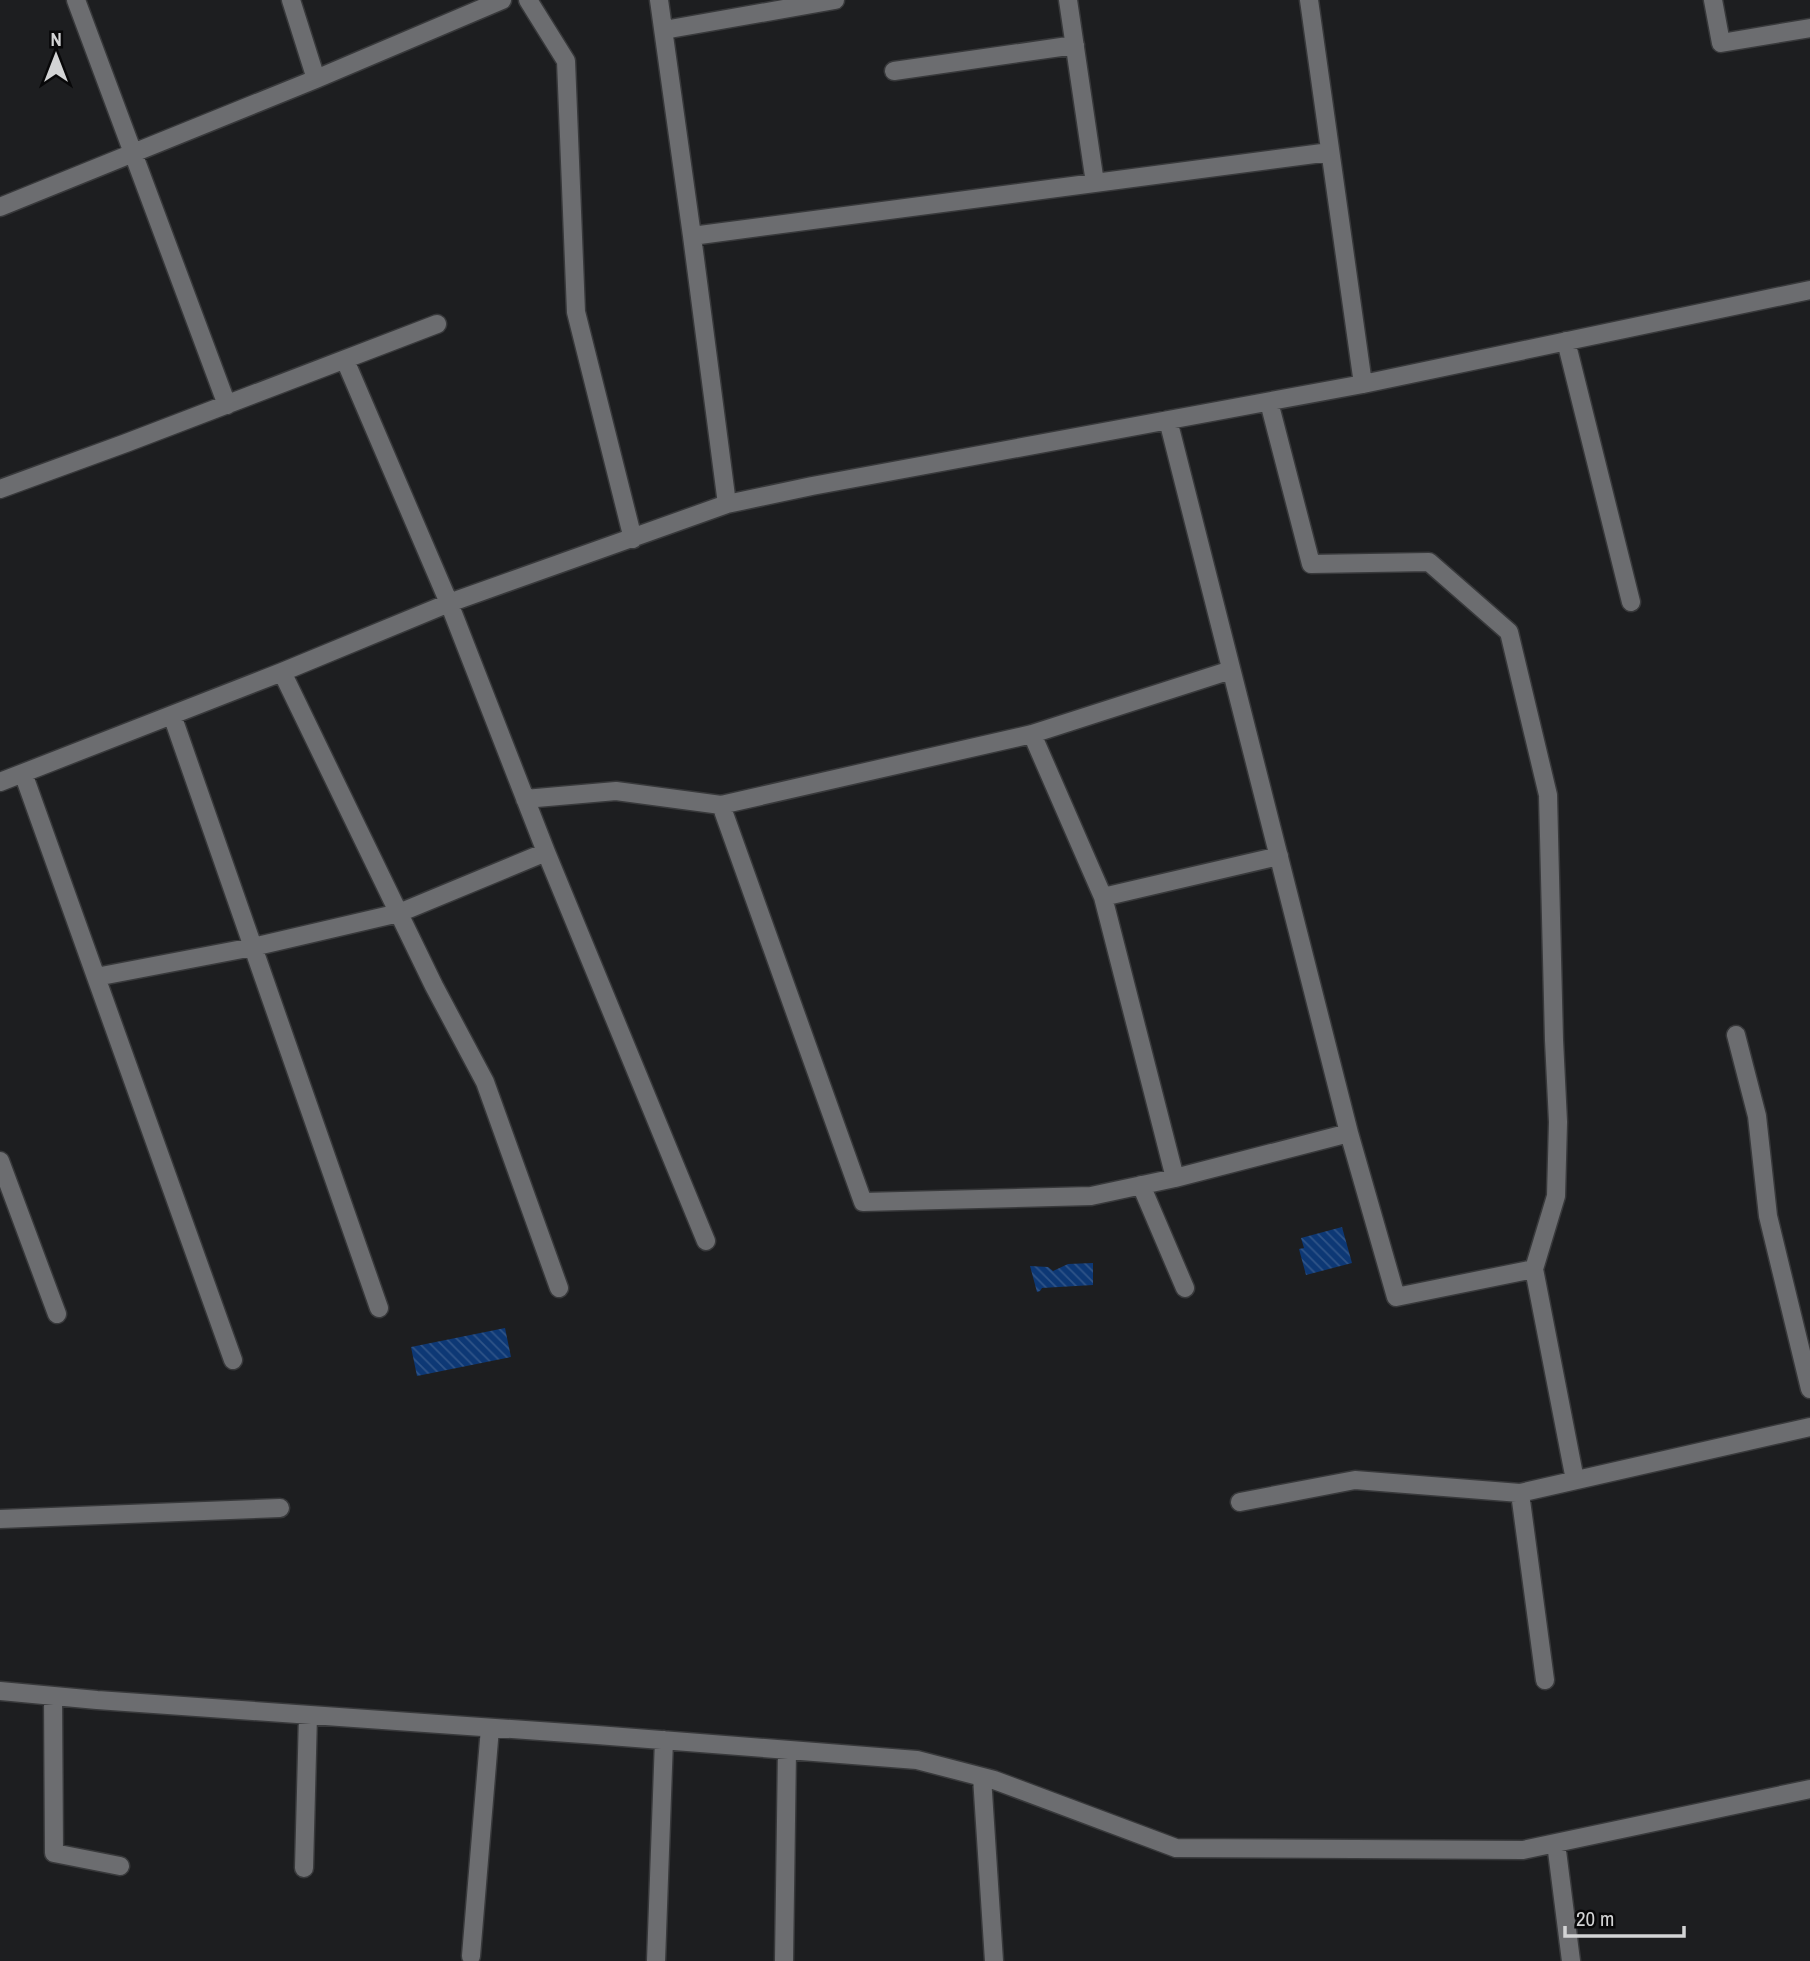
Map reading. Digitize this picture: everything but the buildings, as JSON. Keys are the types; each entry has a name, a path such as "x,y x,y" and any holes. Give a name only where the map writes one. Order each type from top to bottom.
{"street":[{"path":"76,0 227,405"},
{"path":"291,0 316,79"},
{"path":"0,206 316,79 502,0"},
{"path":"528,0 566,61 576,312 633,539"},
{"path":"659,0 726,504"},
{"path":"664,30 835,0"},
{"path":"1068,0 1095,183"},
{"path":"1309,0 1363,384"},
{"path":"1713,0 1721,43 1810,28"},
{"path":"894,71 1075,45"},
{"path":"692,236 1330,152"},
{"path":"0,782 282,672 449,603 726,504 1363,384 1810,290"},
{"path":"0,489 437,324"},
{"path":"1566,341 1631,602"},
{"path":"345,360 449,603 546,852 706,1241"},
{"path":"1269,402 1311,564 1429,562 1509,632 1548,795 1558,1122 1556,1196 1534,1269 1575,1480"},
{"path":"1168,420 1349,1133 1396,1297 1534,1269"},
{"path":"525,799 616,791 721,805 1032,734 1231,670"},
{"path":"282,672 434,986 485,1082 559,1288"},
{"path":"172,715 380,1308"},
{"path":"1032,734 1103,897 1175,1178"},
{"path":"23,773 233,1360"},
{"path":"721,805 863,1202 1091,1196 1175,1178 1349,1133"},
{"path":"96,977 253,947 399,913 546,852"},
{"path":"1103,897 1279,856"},
{"path":"1737,1035 1757,1116 1768,1216 1810,1389"},
{"path":"0,1161 57,1314"},
{"path":"1141,1185 1185,1289"},
{"path":"1240,1502 1354,1480 1520,1493 1810,1427"},
{"path":"1520,1493 1545,1680"},
{"path":"0,1519 280,1508"},
{"path":"0,1691 918,1760 982,1777 1176,1848 1523,1850 1810,1789"},
{"path":"53,1696 54,1853 120,1866"},
{"path":"304,1868 308,1715"},
{"path":"471,1956 490,1728"},
{"path":"656,1961 664,1741"},
{"path":"784,1961 787,1750"},
{"path":"982,1777 994,1961"},
{"path":"1556,1843 1571,1961"}]}
